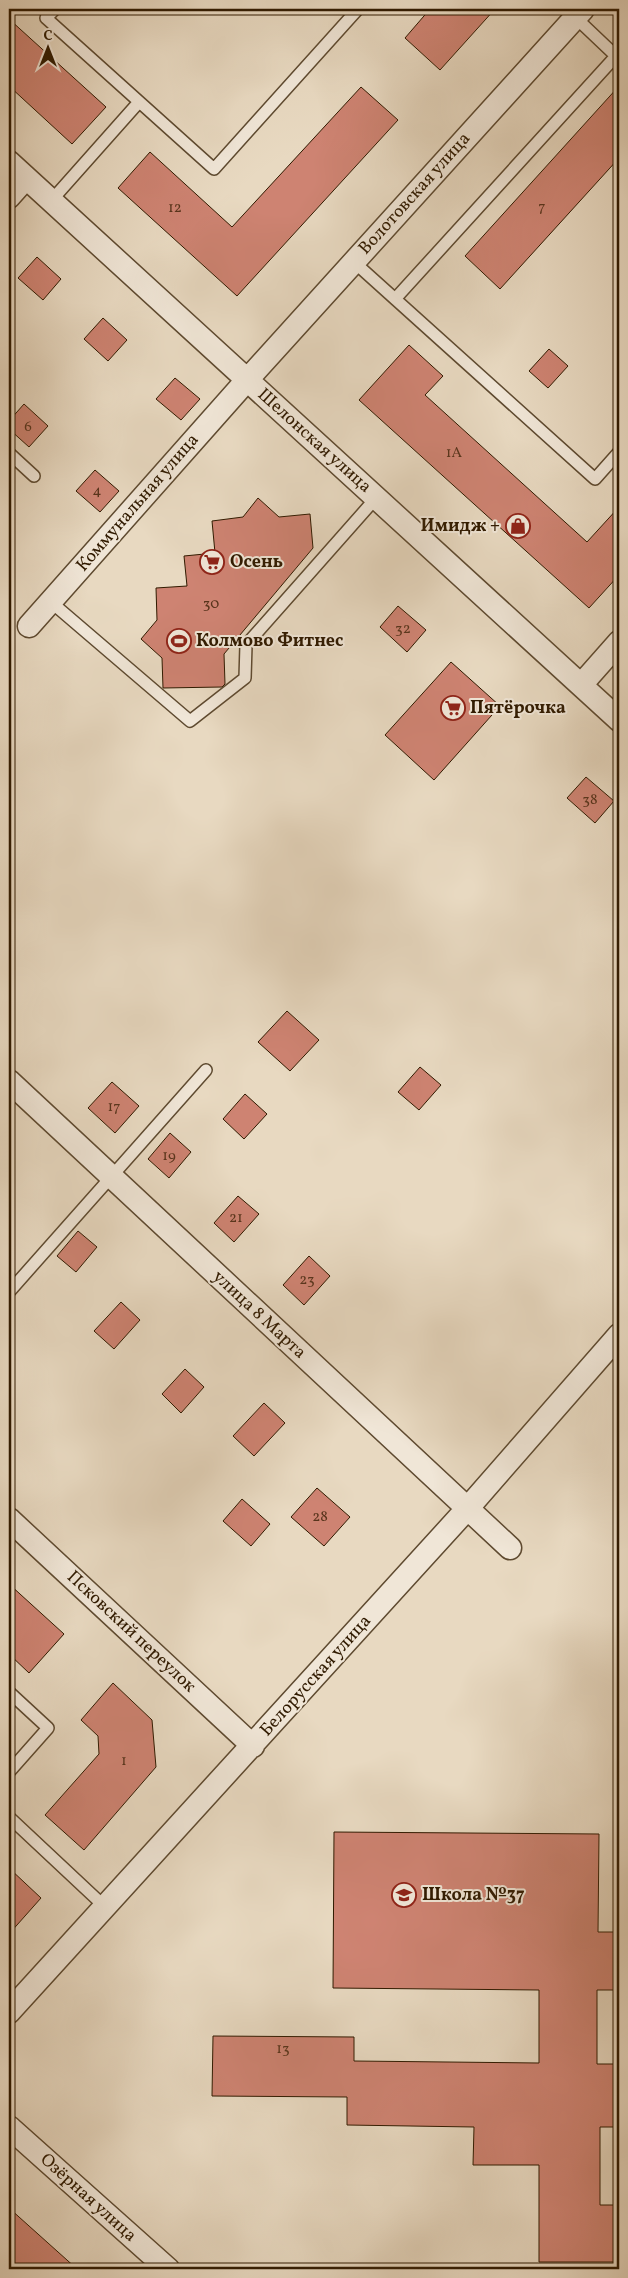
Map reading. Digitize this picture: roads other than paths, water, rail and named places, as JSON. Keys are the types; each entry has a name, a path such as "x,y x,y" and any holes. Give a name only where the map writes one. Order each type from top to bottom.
{"street":[{"name":"Волотовская улица","path":"247,380 580,13"},
{"name":"Шелонская улица","path":"9,162 619,720"},
{"path":"9,197 26,178"},
{"name":"Коммунальная улица","path":"29,626 247,380"},
{"path":"581,685 619,642"},
{"name":"улица 8 Марта","path":"9,1081 510,1548"},
{"name":"Белорусская улица","path":"9,2012 467,1509 619,1335"},
{"name":"Псковский переулок","path":"9,1519 253,1746"},
{"name":"Озёрная улица","path":"9,2127 168,2269"}],"lane":[{"path":"55,9 46,18 214,169 358,9"},
{"path":"395,299 616,56 580,13"},
{"path":"51,201 139,102"},
{"path":"354,262 595,479 619,452"},
{"path":"9,453 34,476"},
{"path":"50,602 190,721 245,678 246,645 376,498"},
{"path":"9,1292 206,1070"},
{"path":"9,1692 48,1728 9,1772"},
{"path":"9,1819 104,1906"}],"place":[{"name":"Имидж +","path":"518,526"},
{"name":"Осень","path":"212,562"},
{"name":"Колмово Фитнес","path":"179,641"},
{"name":"Пятёрочка","path":"453,708"},
{"name":"Школа №37","path":"404,1895"}]}
